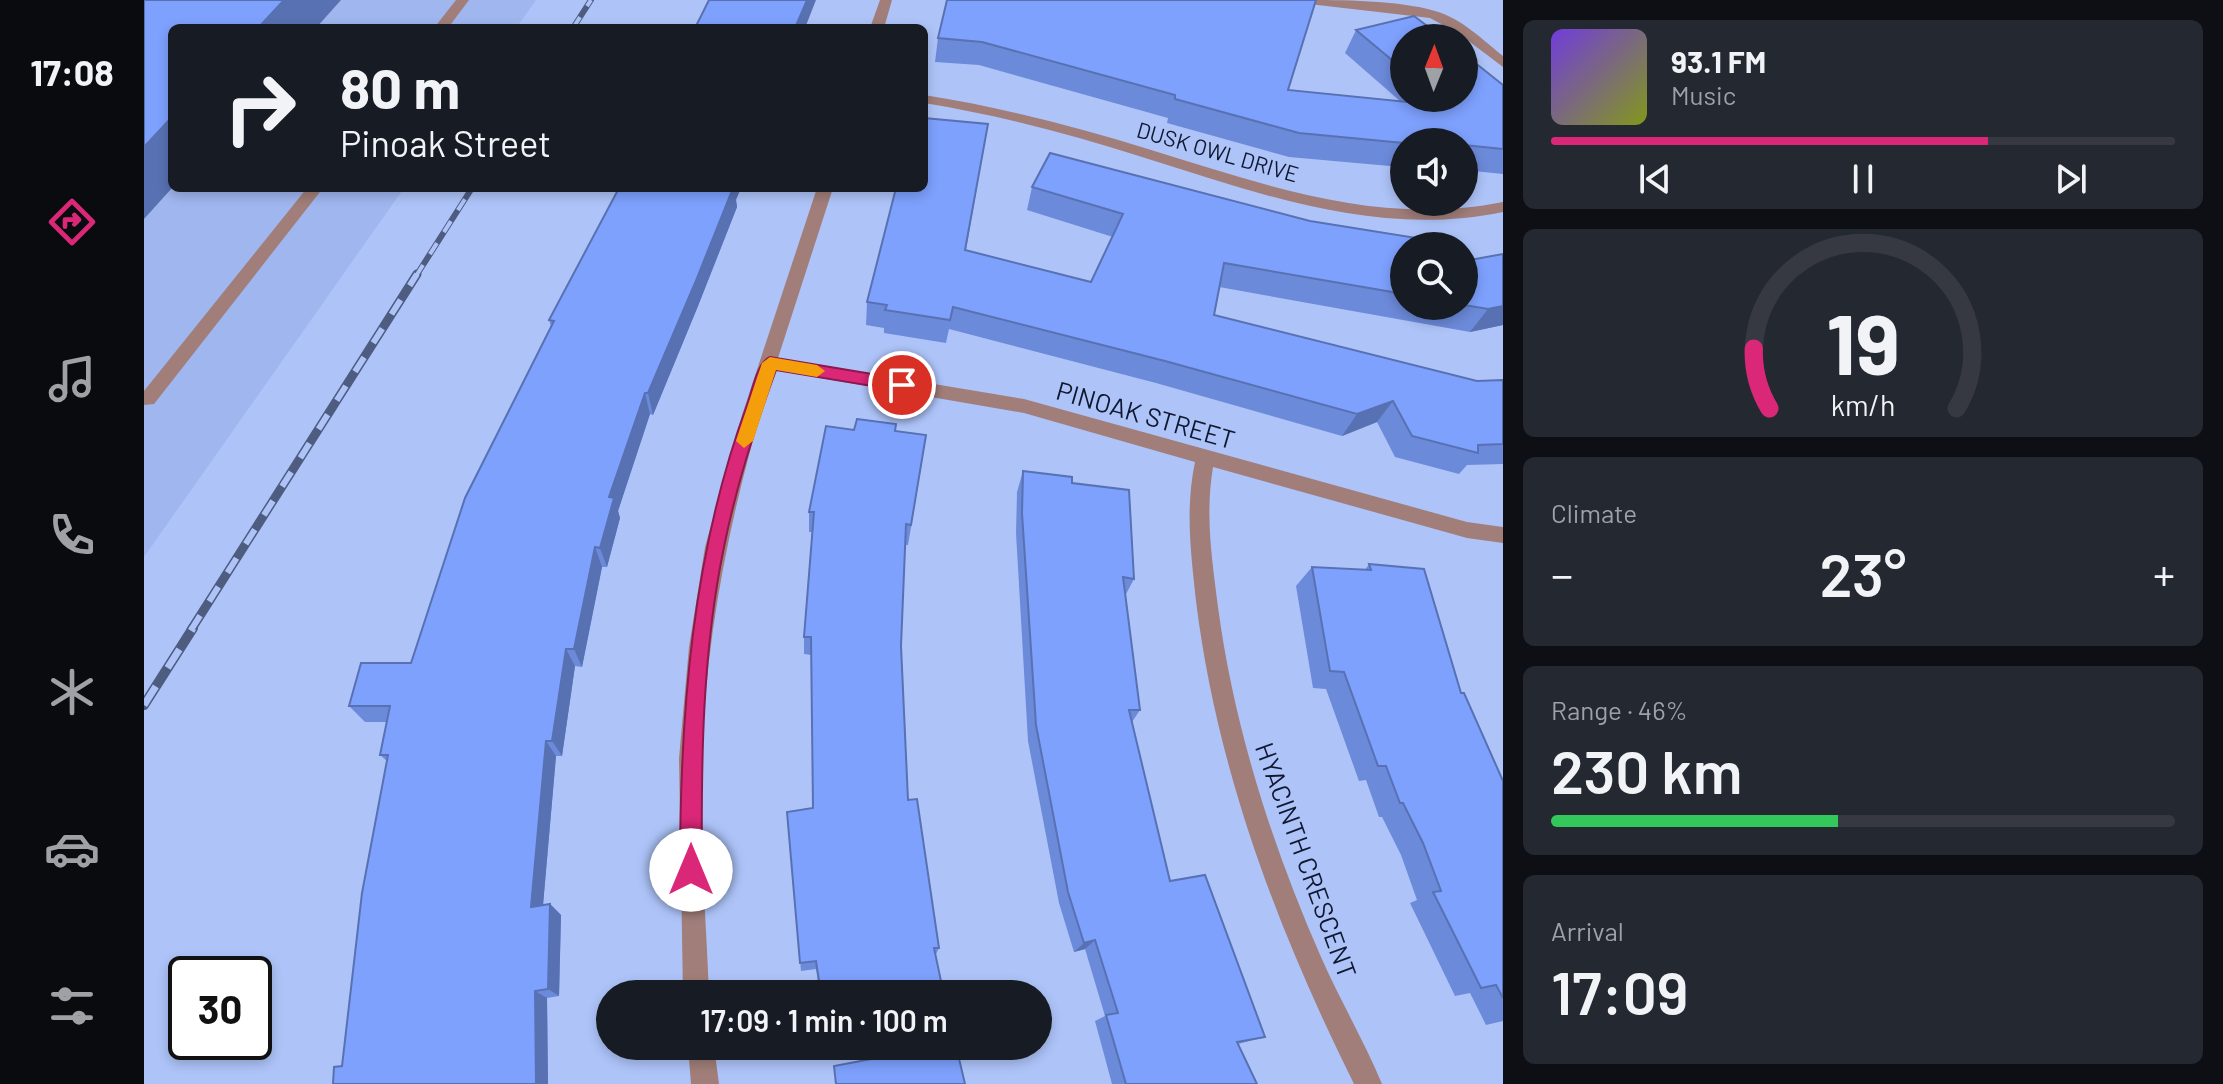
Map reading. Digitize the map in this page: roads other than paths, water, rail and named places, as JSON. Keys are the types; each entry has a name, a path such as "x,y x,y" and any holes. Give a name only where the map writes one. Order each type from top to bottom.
{"street":[{"path":"444,24 463,0"},
{"path":"878,24 886,0"},
{"path":"1309,0 1433,14 1463,30 1503,63"},
{"name":"DUSK OWL DRIVE","path":"928,100 997,110 1344,210 1435,217 1503,207"},
{"path":"148,399 312,192"},
{"path":"696,980 690,758 700,647 715,547 751,415 824,192"},
{"name":"PINOAK STREET","path":"770,363 1024,406 1467,530 1503,535"},
{"name":"HYACINTH CRESCENT","path":"1205,459 1198,508 1206,608 1235,747 1256,818 1308,954 1368,1084"},
{"path":"702,1060 705,1084"}],"railway":[{"path":"576,24 591,0"},
{"path":"416,276 469,192"},
{"path":"191,630 417,274"},
{"path":"144,705 193,628"}]}
